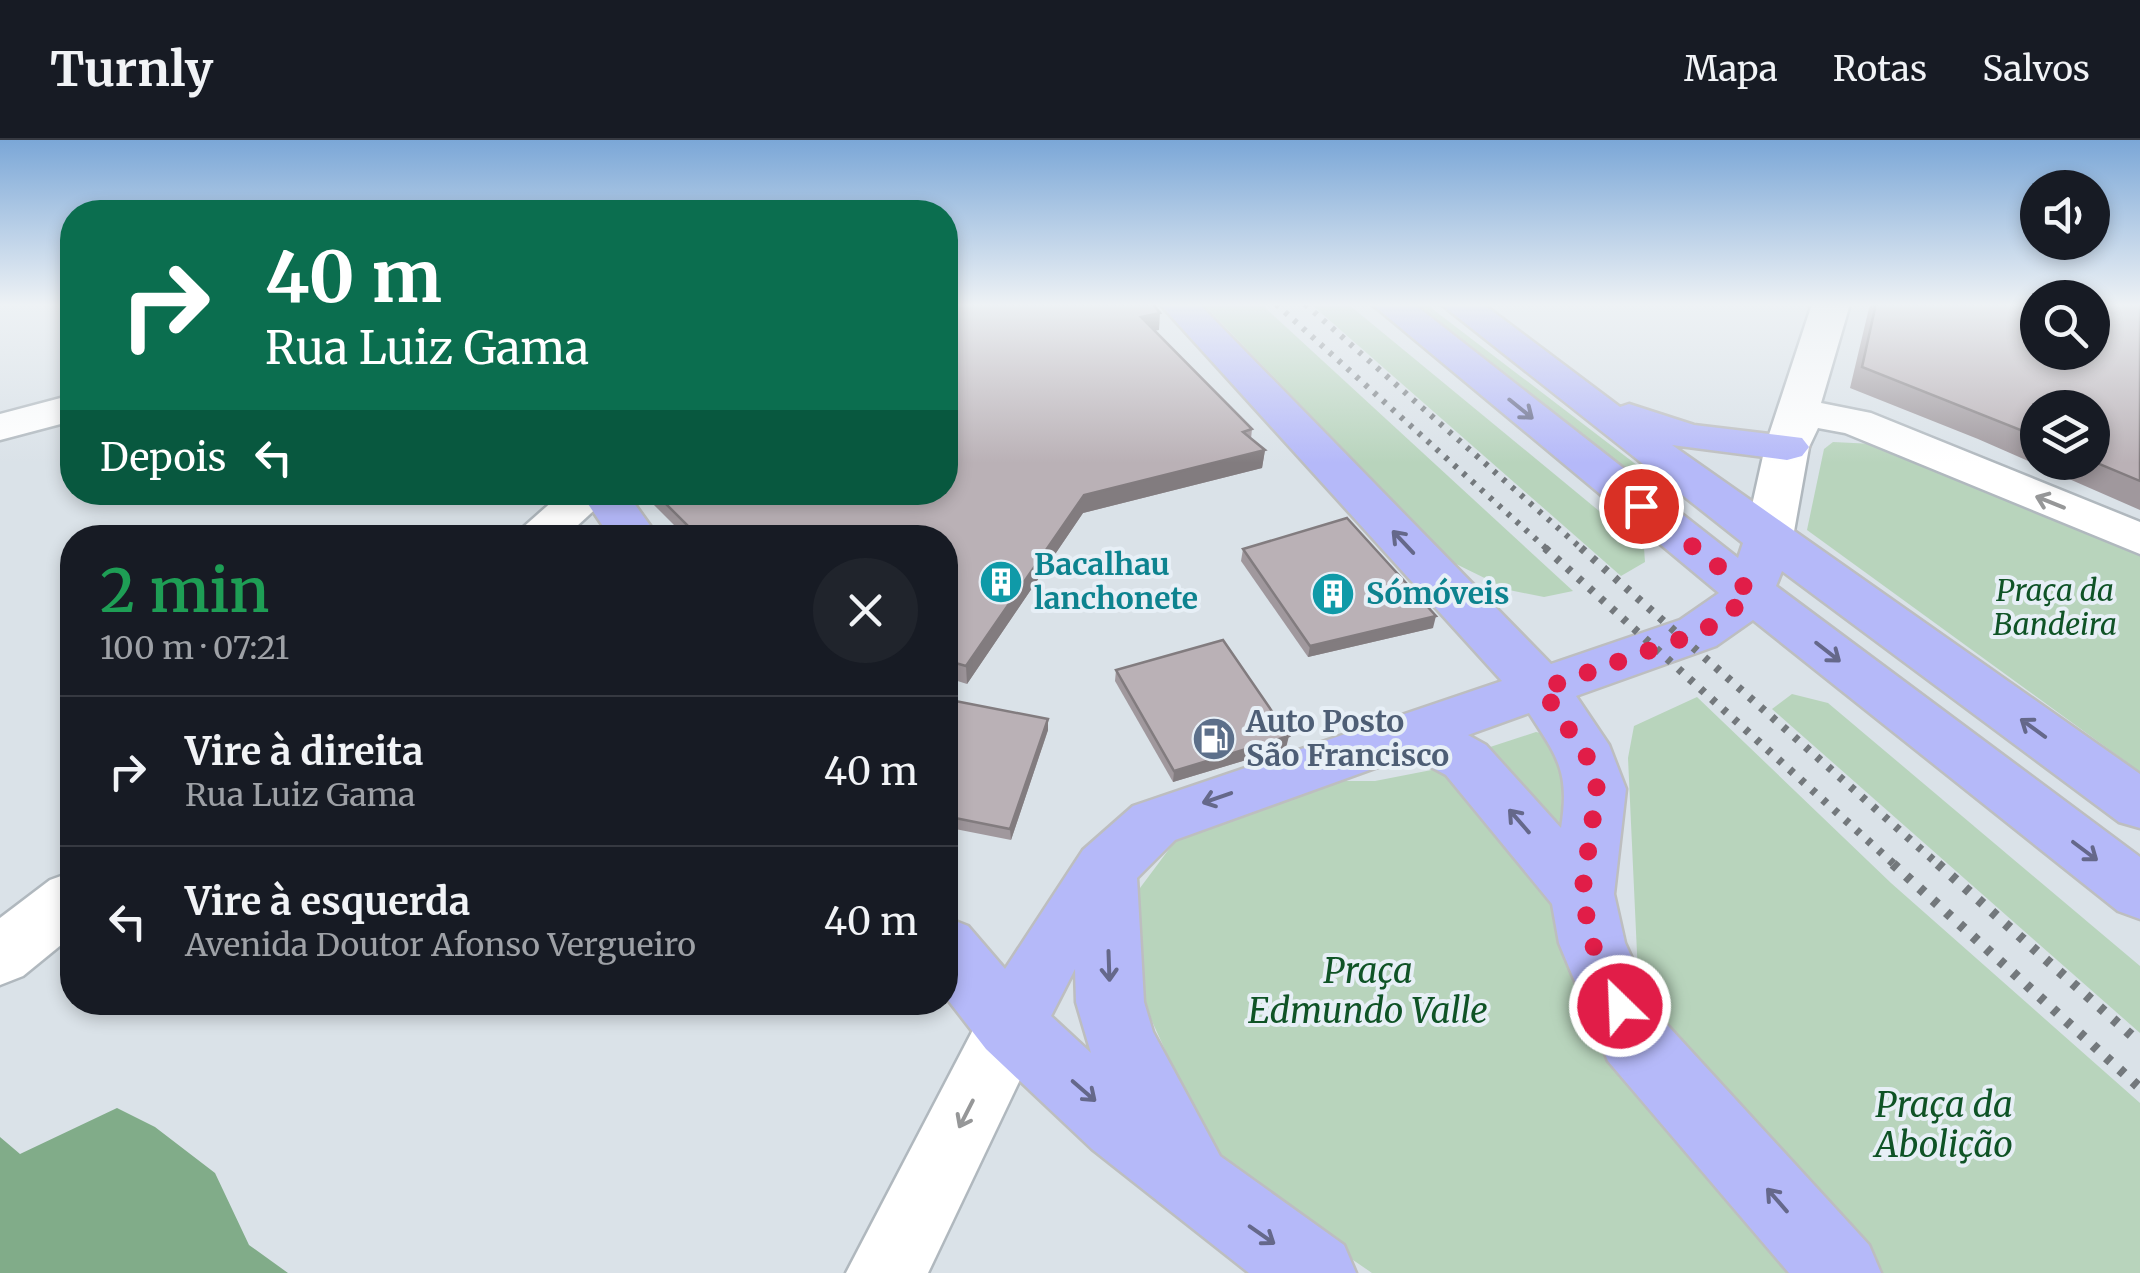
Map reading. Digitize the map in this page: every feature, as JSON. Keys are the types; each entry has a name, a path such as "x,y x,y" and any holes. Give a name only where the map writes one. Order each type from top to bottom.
{"main road":[{"path":"1228,357 1542,689 1589,760 1597,789 1582,894 1592,943 1634,1038 1841,1273"},
{"path":"1456,357 1751,592 2140,892"},
{"path":"1528,357 1768,537 2140,805"},
{"path":"1570,389 1644,425 1689,438 1791,433"},
{"path":"1010,1026 1048,953 1105,868 1154,822 1698,633 1722,620 1751,592 1768,537"},
{"path":"1397,738 1427,740 1466,760 1582,894"},
{"path":"1105,868 1110,1002 1121,1042 1165,1131 1208,1197"},
{"path":"958,962 1010,1026 1208,1197 1316,1273"}],"street":[{"path":"1768,537 1791,433 1815,357"},
{"path":"0,427 60,411"},
{"path":"1791,433 1818,415 1856,422 2140,539"},
{"path":"550,525 576,505"},
{"path":"0,956 60,908"},
{"path":"886,1273 1010,1026"}],"green space":[{"path":"1254,357 1318,357 1573,591 1544,597 1509,590 1454,563"},
{"path":"1371,357 1412,357 1644,548 1645,562 1621,576"},
{"path":"1477,357 1495,357 1680,498 1672,510"},
{"name":"Praça da Bandeira","path":"1833,442 1874,444 2140,552 2140,772 1807,530 1824,449"},
{"path":"1792,694 1828,703 2140,966 2140,1033 1772,709"},
{"name":"Praça da Abolição","path":"1697,697 1891,883 2140,1103 2140,1273 1883,1273 1847,1240 1658,1024 1638,975 1628,758 1634,726"},
{"path":"1536,732 1545,734 1562,770 1561,823 1556,829 1487,748"},
{"name":"Praça Edmundo Valle","path":"1452,766 1553,882 1805,1273 1372,1273 1219,1168 1135,984 1140,888 1196,813 1305,781 1375,781"},
{"path":"117,1108 155,1127 215,1173 249,1245 288,1273 0,1273 0,1137 20,1154"}],"building":[{"path":"958,357 1181,357 1252,429 1243,432 1265,450 1084,495 966,666 958,664 958,525 687,525 667,505 958,505"},
{"path":"1864,357 2020,357 2020,370 2110,370 2110,357 2140,357 2140,481 2110,468 2110,390 2020,390 2020,430 1862,367"},
{"name":"Sómóveis","path":"1347,518 1436,616 1310,646 1243,549"},
{"path":"1223,640 1289,736 1174,771 1116,670"},
{"path":"958,702 1048,719 1010,829 958,819"}],"railway":[{"path":"1334,357 1548,550"},
{"path":"1365,357 1583,550"},
{"path":"1545,548 1896,866"},
{"path":"1581,548 1940,866"},
{"path":"1893,864 2140,1088"},
{"path":"1938,864 2140,1043"}],"place":[{"name":"Bacalhau lanchonete","path":"1001,582"},
{"name":"Sómóveis","path":"1333,594"},
{"name":"Auto Posto São Francisco","path":"1214,739"}],"route":[{"path":"1620,1006 1592,943 1582,894 1597,789 1589,760 1542,689 1698,633 1722,620 1751,592 1641,506"}]}
